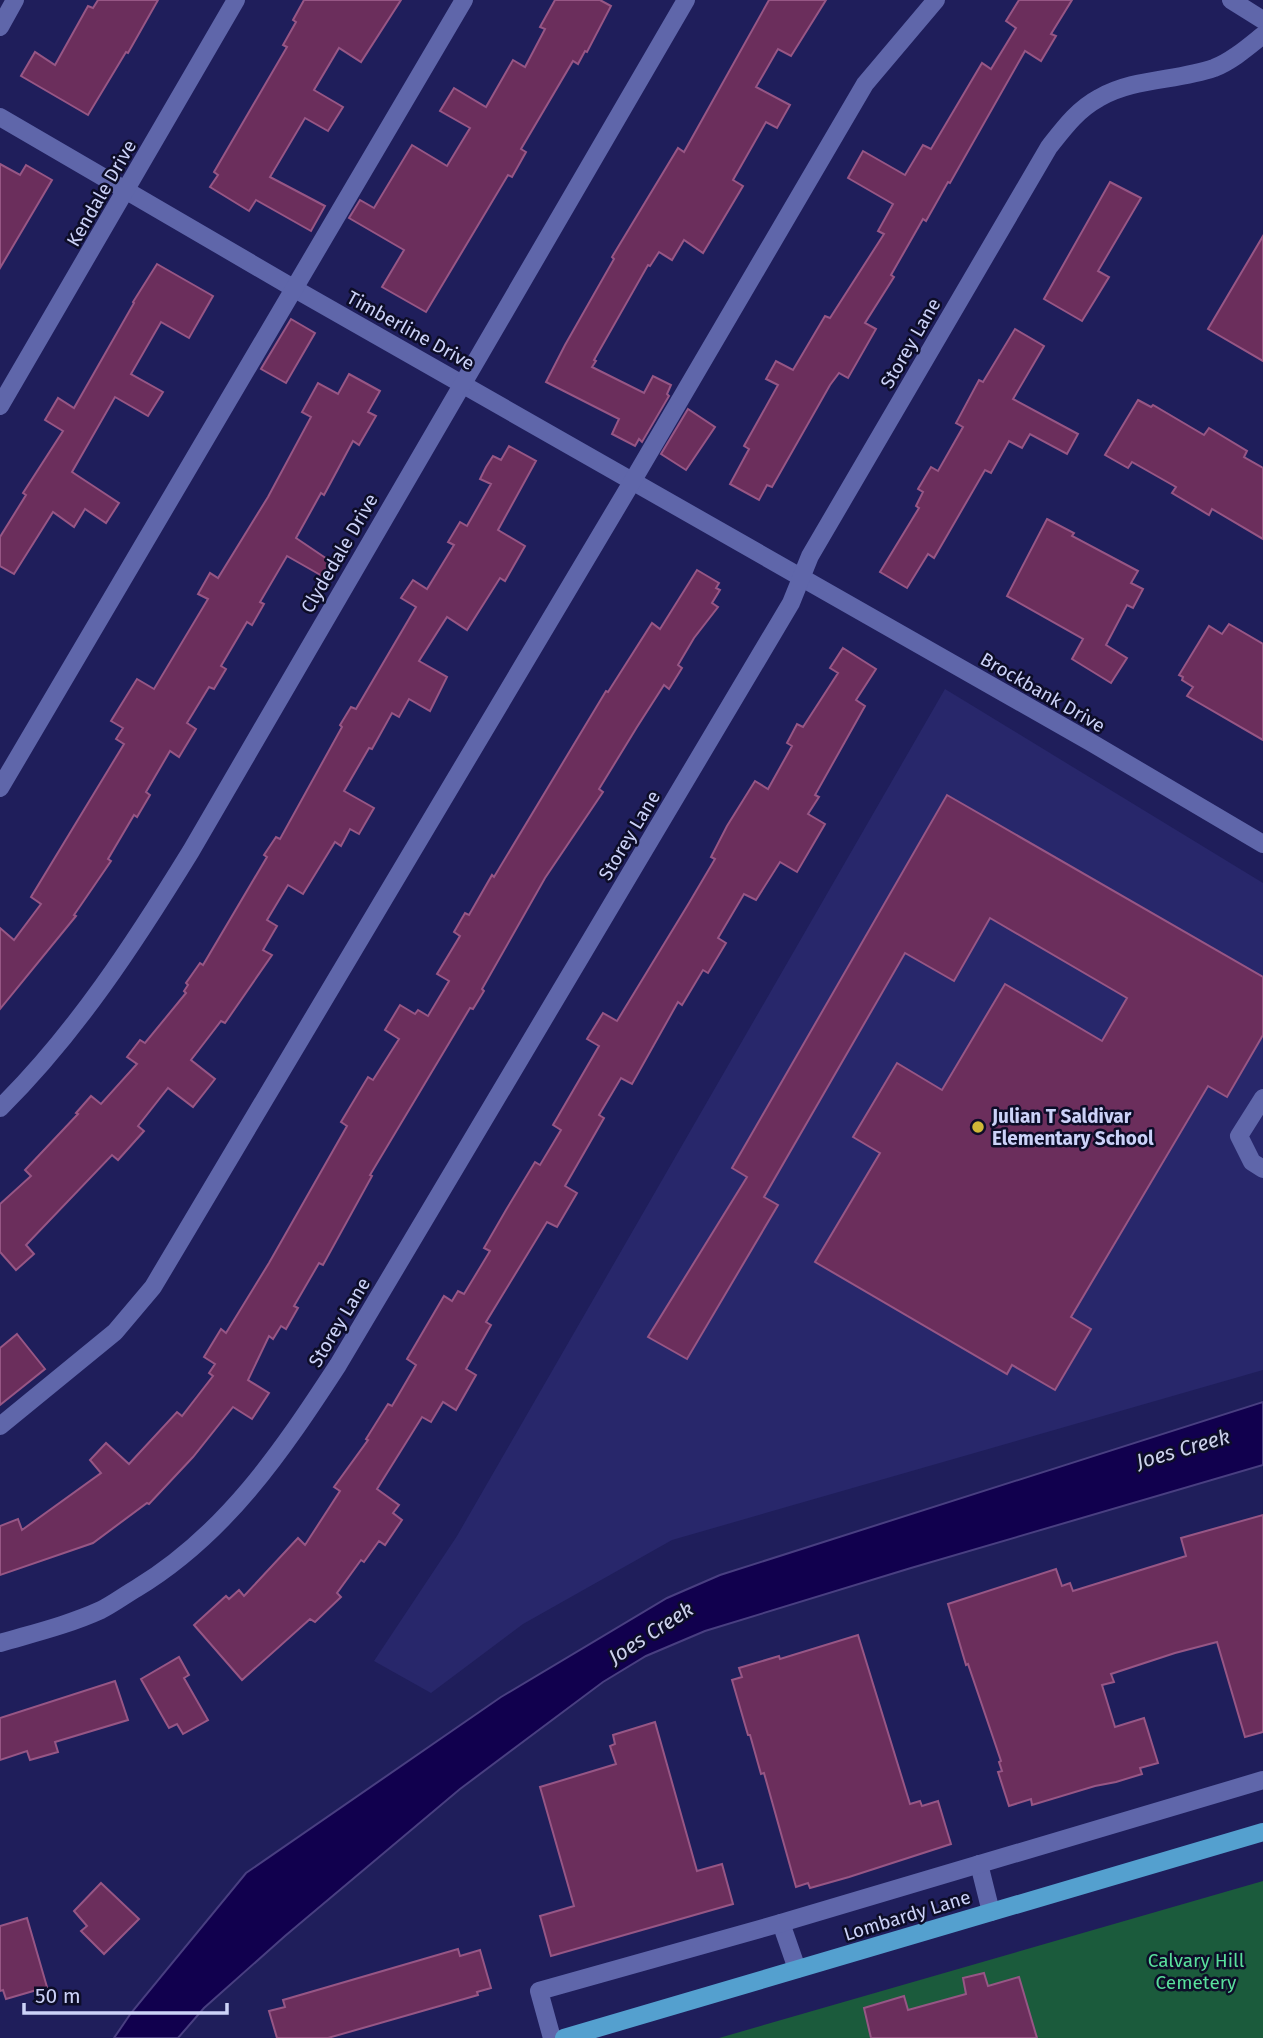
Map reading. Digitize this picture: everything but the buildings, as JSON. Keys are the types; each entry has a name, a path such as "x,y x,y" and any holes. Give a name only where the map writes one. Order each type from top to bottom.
{"main road":[{"name":"Lombardy Lane","path":"564,2038 1263,1832"}],"street":[{"path":"0,27 15,0"},
{"name":"Kendale Drive","path":"0,406 236,0"},
{"path":"0,788 464,0"},
{"name":"Clydedale Drive","path":"0,1108 79,1017 138,937 191,851 686,0"},
{"path":"0,1426 115,1332 153,1287 632,482 865,84 936,0"},
{"path":"1231,0 1263,20"},
{"name":"Storey Lane","path":"0,1643 63,1625 103,1609 168,1569 206,1537 246,1495 294,1432 345,1353 791,603 810,556 1049,146 1075,114 1100,97 1129,86 1216,67 1243,51 1263,34"},
{"name":"Timberline Drive","path":"0,117 295,289 802,578"},
{"name":"Brockbank Drive","path":"802,578 1263,844"},
{"path":"1263,1098 1239,1136 1252,1162 1263,1169"},
{"path":"552,2038 540,1992 1263,1780"},
{"path":"979,1864 991,1912"},
{"path":"781,1923 797,1969"}],"shaded area":[{"name":"Julian T Saldivar Elementary School","path":"945,689 1263,883 1263,1370 672,1540 523,1624 431,1693 374,1661 457,1536"}],"green space":[{"name":"Calvary Hill Cemetery","path":"1263,1881 1263,2038 719,2038"}],"water":[{"name":"Joes Creek","path":"1263,1402 1263,1465 705,1631 646,1656 603,1682 460,1789 285,1936 204,2008 178,2038 114,2038 131,2013 246,1873 501,1697 667,1598 720,1575"}],"place":[{"name":"Julian T Saldivar Elementary School","path":"978,1127"}]}
